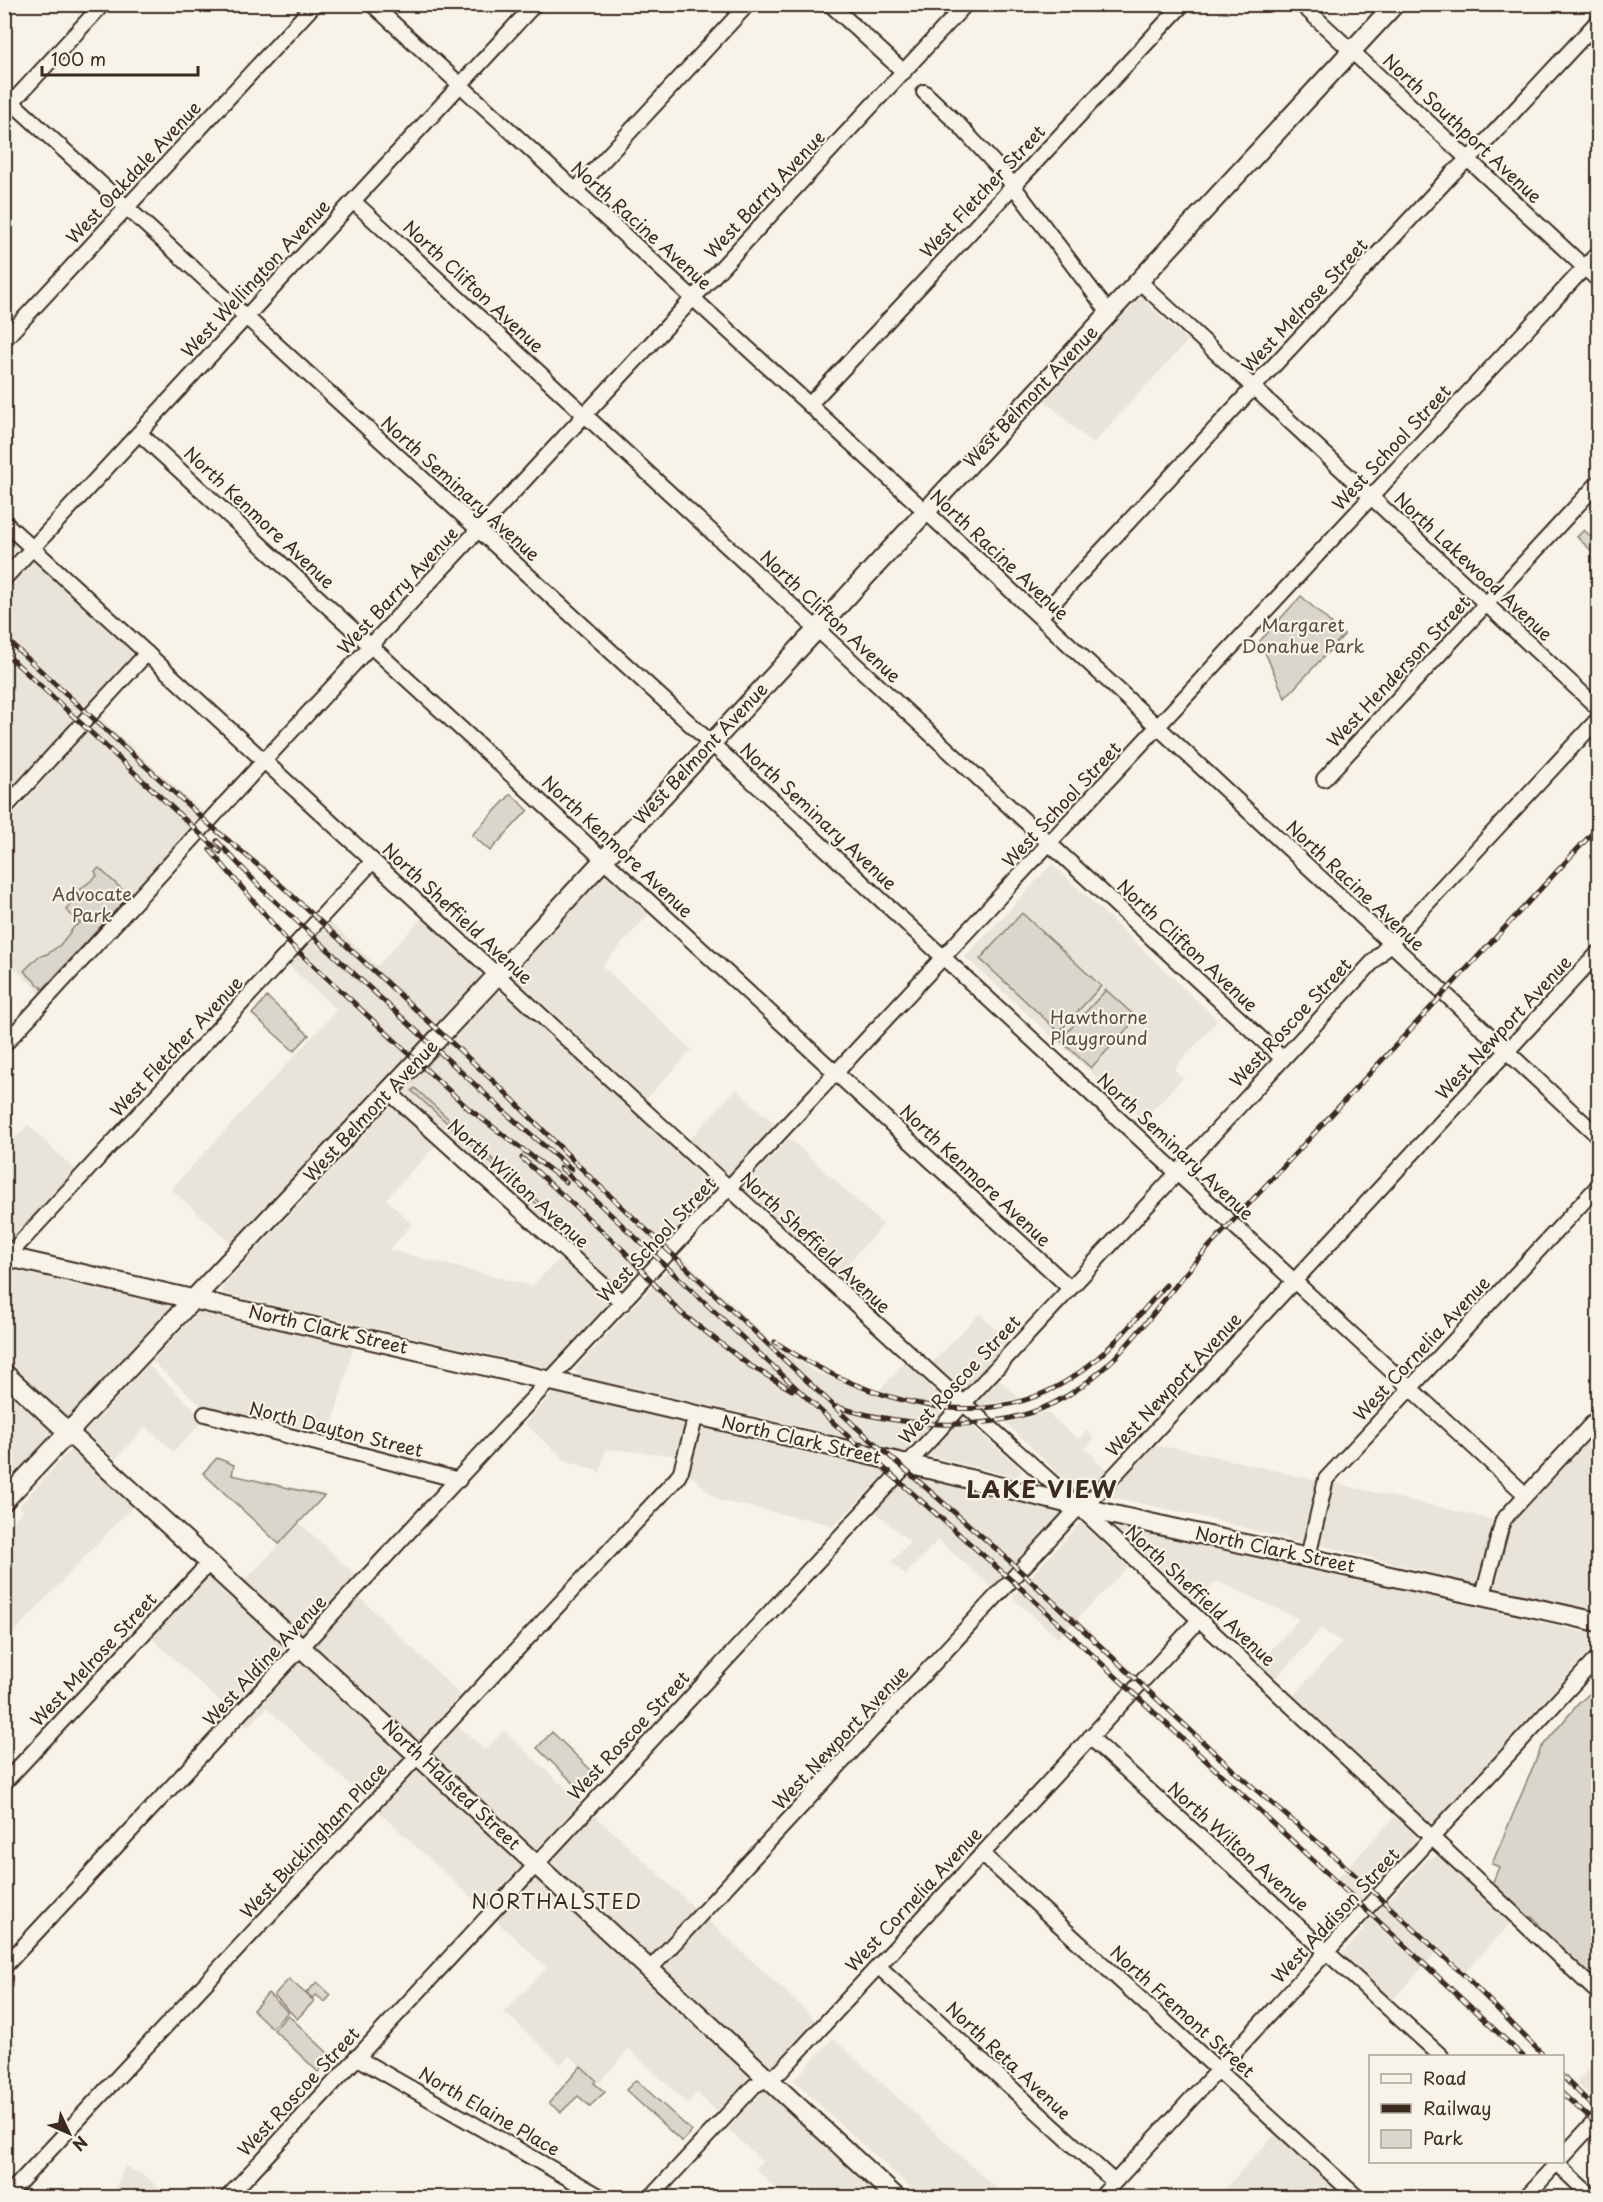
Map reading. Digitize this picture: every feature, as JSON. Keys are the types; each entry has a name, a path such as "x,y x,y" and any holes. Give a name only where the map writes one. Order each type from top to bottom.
{"main road":[{"name":"West Belmont Avenue","path":"4,1502 389,1092 1395,4"},
{"name":"North Clark Street","path":"6,1256 907,1464 1079,1507 1599,1622"},
{"name":"North Halsted Street","path":"4,1372 767,2078 886,2194"}],"street":[{"path":"7,103 103,4"},
{"name":"West Oakdale Avenue","path":"4,340 315,4"},
{"name":"North Racine Avenue","path":"372,4 1040,617 1599,1136"},
{"name":"West Wellington Avenue","path":"4,579 535,4"},
{"path":"575,191 748,4"},
{"path":"830,4 904,72"},
{"name":"West Barry Avenue","path":"4,1045 966,4"},
{"name":"West Fletcher Street","path":"809,405 1183,4"},
{"name":"North Southport Avenue","path":"1301,4 1599,280"},
{"name":"West Melrose Street","path":"1040,617 1599,21"},
{"path":"924,92 959,125 1014,186 1108,313"},
{"name":"North Seminary Avenue","path":"7,103 127,208 479,530 1526,1495"},
{"name":"North Clifton Avenue","path":"354,201 1283,1059"},
{"name":"West School Street","path":"551,1381 1599,253"},
{"name":"North Lakewood Avenue","path":"1138,281 1599,708"},
{"name":"North Kenmore Avenue","path":"139,433 1070,1288"},
{"name":"West Henderson Street","path":"1324,779 1599,483"},
{"name":"North Sheffield Avenue","path":"4,522 729,1189 1079,1507 1599,1993"},
{"path":"4,809 147,653"},
{"name":"West Roscoe Street","path":"227,2198 1599,719"},
{"name":"West Fletcher Avenue","path":"6,1256 373,861"},
{"name":"West Newport Avenue","path":"650,1969 1079,1507 1098,1493 1599,953"},
{"name":"North Wilton Avenue","path":"389,1092 623,1303"},
{"name":"West Cornelia Avenue","path":"1308,1557 1326,1479 1599,1186"},
{"name":"West Aldine Avenue","path":"4,1967 551,1381"},
{"name":"North Dayton Street","path":"205,1414 459,1480"},
{"name":"West Buckingham Place","path":"5,2198 677,1478 681,1471 696,1415"},
{"path":"1483,1595 1503,1520 1599,1417"},
{"name":"West Melrose Street","path":"4,1783 210,1562"},
{"name":"West Cornelia Avenue","path":"650,2198 754,2086 781,2071 1199,1620"},
{"name":"West Addison Street","path":"1100,2198 1599,1658"},
{"name":"North Wilton Avenue","path":"1090,1737 1440,2055"},
{"name":"North Fremont Street","path":"982,1854 1358,2198"},
{"name":"North Reta Avenue","path":"878,1966 1114,2182"},
{"name":"North Elaine Place","path":"357,2057 603,2198"},
{"path":"1564,2155 1599,2118"},
{"path":"1525,2198 1556,2163"},
{"path":"1560,2163 1593,2198"}],"shaded area":[{"path":"1140,297 1188,341 1092,444 1044,400"},
{"path":"5,534 16,544 17,548 5,564"},
{"path":"32,561 131,650 133,657 5,798 5,590"},
{"path":"100,718 205,814 40,992 5,959 5,824"},
{"path":"1052,864 1218,1020 1174,1069 1183,1078 1143,1120 965,957"},
{"path":"608,871 651,912 602,966 692,1050 646,1099 515,978 514,974"},
{"path":"423,917 480,973 480,978 397,1067 397,1072 387,1083 383,1083 233,1245 171,1189 337,1010 288,965 329,921 377,966"},
{"path":"496,992 514,1001 717,1192 623,1294 415,1103 409,1102 402,1095 402,1089 414,1080"},
{"path":"736,1089 778,1127 731,1177 690,1139"},
{"path":"393,1104 437,1144 386,1199 412,1224 389,1250 532,1286 560,1258 610,1304 553,1369 222,1292 222,1287"},
{"path":"28,1125 87,1181 6,1269 172,1306 9,1481 4,1477 5,1149"},
{"path":"789,1138 883,1225 837,1275 743,1188"},
{"path":"681,1256 770,1341 815,1372 876,1394 905,1362 941,1396 951,1400 952,1408 908,1454 830,1437 811,1429 579,1376 575,1369"},
{"path":"200,1310 354,1345 330,1433 205,1410 152,1361"},
{"path":"979,1314 1012,1344 965,1393 932,1363"},
{"path":"148,1365 204,1419 174,1452 146,1427 115,1459 85,1432"},
{"path":"999,1380 1019,1398 977,1406 976,1404"},
{"path":"553,1393 884,1465 888,1469 887,1473 832,1527 828,1524 718,1500 689,1474 694,1457 606,1449 600,1472 565,1460 525,1424"},
{"path":"1046,1412 1078,1439 1087,1430 1094,1439 1085,1449 1096,1458 1095,1461 1122,1479 1154,1446 1183,1449 1319,1481 1304,1544 1216,1520 1075,1489 1006,1423"},
{"path":"961,1416 1022,1470 1018,1478 930,1456 928,1453 930,1448"},
{"path":"1598,1427 1598,1612 1493,1587 1509,1525"},
{"path":"71,1449 132,1507 5,1642 5,1529 22,1511 19,1506"},
{"path":"908,1474 1060,1507 1063,1514 994,1589 938,1540 905,1575 891,1562 910,1542 872,1509"},
{"path":"1334,1483 1494,1520 1477,1584 1320,1545"},
{"path":"1081,1522 1128,1567 1058,1638 1012,1597"},
{"path":"300,1523 358,1577 349,1587 461,1695 444,1713 485,1750 504,1731 818,2022 772,2069 719,2114 697,2093 687,2103 629,2049 599,2083 570,2056 561,2064 504,2012 547,1968 267,1708 248,1727 151,1638 222,1561 244,1581"},
{"path":"1119,1525 1596,1635 1598,1642 1435,1821 1428,1822 1294,1695 1342,1642 1321,1629 1276,1678 1259,1663 1299,1619 1219,1582 1215,1582 1193,1605 1116,1532"},
{"path":"1395,1816 1414,1834 1416,1842 1369,1891 1368,1897 1358,1907 1333,1883"},
{"path":"1436,1856 1443,1858 1512,1922 1461,1976 1436,1953 1390,2003 1342,1958 1342,1954 1364,1930 1365,1925 1428,1859"},
{"path":"833,2038 1005,2197 921,2197 841,2125 794,2080"},
{"path":"1598,2059 1598,2103 1576,2083"},
{"path":"766,2088 874,2190 867,2197 785,2197 755,2169 762,2161 728,2129"},
{"path":"1278,2131 1349,2198 1216,2198"},
{"path":"125,2166 147,2177 168,2197 112,2197"}],"green space":[{"path":"1584,530 1598,543 1598,557 1577,537"},
{"name":"Margaret Donahue Park","path":"1301,596 1344,635 1285,698 1260,641"},
{"path":"511,794 528,810 490,851 472,835"},
{"name":"Advocate Park","path":"99,868 129,896 43,989 24,971 38,957 60,945 80,923 66,910 71,900 97,876 95,871"},
{"path":"1022,913 1101,986 1059,1032 980,959"},
{"name":"Hawthorne Playground","path":"1106,990 1137,1018 1091,1068 1060,1040"},
{"path":"267,997 309,1035 294,1051 252,1014"},
{"path":"415,1088 554,1216 552,1218 412,1091"},
{"path":"217,1458 234,1465 232,1475 324,1496 279,1544 203,1473"},
{"path":"1598,1686 1598,1985 1537,1927 1539,1924 1532,1917 1529,1919 1492,1884 1499,1867 1492,1864 1541,1748 1579,1703"},
{"path":"552,1732 596,1775 581,1790 537,1748"},
{"path":"289,1979 314,2001 297,2019 274,1995"},
{"path":"317,1982 331,1995 325,2002 316,1995 313,1998 306,1993"},
{"path":"268,1993 288,2012 272,2028 253,2010"},
{"path":"288,2015 332,2057 318,2072 274,2030"},
{"path":"581,2066 596,2080 594,2083 605,2092 590,2106 578,2096 561,2112 549,2103"},
{"path":"636,2080 692,2131 682,2142 626,2090"}],"railway":[{"path":"4,637 211,826 272,877 504,1091 588,1175 855,1426 1001,1553 1233,1770 1334,1856 1465,1976 1543,2055"},
{"path":"4,652 220,852"},
{"path":"837,1407 917,1423 973,1424 1027,1414 1052,1404 1098,1374 1136,1335 1206,1250 1598,827"},
{"path":"217,841 262,889 507,1114 571,1169"},
{"path":"210,850 289,943 469,1109 566,1182"},
{"path":"522,1158 623,1250 681,1313 749,1365 792,1390"},
{"path":"561,1168 853,1441 1025,1592 1522,2055"},
{"path":"775,1342 847,1381 886,1395 926,1405 965,1409 1005,1405 1043,1393 1080,1372 1115,1342 1166,1285"},
{"path":"1564,2078 1598,2111"},
{"path":"1564,2095 1598,2126"}],"district":[{"name":"LAKE VIEW","path":"1042,1490"},
{"name":"NORTHALSTED","path":"557,1902"}]}
